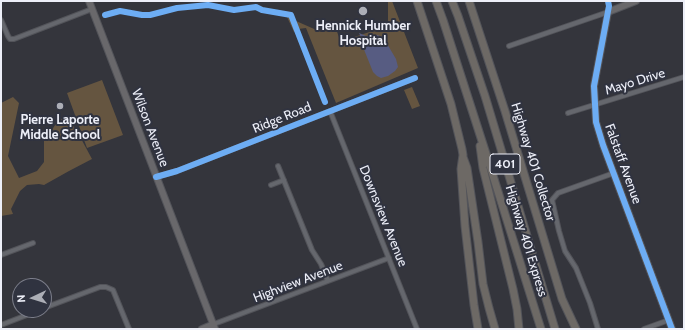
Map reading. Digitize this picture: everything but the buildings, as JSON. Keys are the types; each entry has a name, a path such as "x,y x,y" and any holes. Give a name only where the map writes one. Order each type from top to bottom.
{"highway":[{"path":"417,1 451,104 462,149 461,169 466,226 474,306 478,329"},
{"name":"Highway 401 Express","path":"436,1 541,329"},
{"name":"Highway 401 Express","path":"452,1 485,96 556,329"},
{"name":"Highway 401 Collector","path":"469,1 505,111 562,299 576,329"},
{"path":"477,126 483,168 513,289 519,329"},
{"path":"462,155 467,168 483,284 496,329"}],"street":[{"name":"Wilson Avenue","path":"89,1 215,327"},
{"name":"Falstaff Avenue","path":"608,1 609,6 594,86 596,122 603,145 672,329"},
{"path":"509,46 636,1"},
{"path":"1,20 10,39 14,39 92,9"},
{"name":"Mayo Drive","path":"568,113 684,77"},
{"name":"Ridge Road","path":"156,177 177,171 415,78"},
{"name":"Downsview Avenue","path":"330,111 417,329"},
{"path":"278,166 312,250 321,264 328,281"},
{"path":"598,329 590,303 576,268 566,251 559,231 552,200 558,193 614,173"},
{"path":"271,185 284,180"},
{"path":"1,255 33,243"},
{"name":"Highview Avenue","path":"215,327 389,258"},
{"path":"52,305 100,287 106,287 113,290 129,329"},
{"path":"1,325 19,318"},
{"path":"644,329 669,320"},
{"path":"202,329 215,327"}],"shaded area":[{"path":"388,1 392,1 418,68 336,103 306,28 298,29 294,32 287,17 321,32 335,26 340,40 345,40 388,26"},
{"path":"102,80 123,135 87,148 67,93"},
{"path":"412,87 420,106 412,109 404,90"},
{"path":"13,97 19,103 8,156 19,178 37,171 44,162 44,141 58,121 67,116 92,159 44,185 27,185 20,191 11,209 13,214 1,216 1,103"}],"water":[{"path":"359,33 366,36 377,35 383,37 396,59 398,67 395,71 388,76 381,78 373,72"}],"cycle path":[{"path":"608,1 609,6 594,86 596,122 603,145 672,329"},
{"path":"105,15 120,11 150,15 177,8 208,5 234,10 256,7 262,10 291,15 325,102"},
{"path":"156,177 177,171 415,78"}],"place":[{"name":"Hennick Humber Hospital","path":"363,11"},
{"name":"Pierre Laporte Middle School","path":"60,106"}]}
